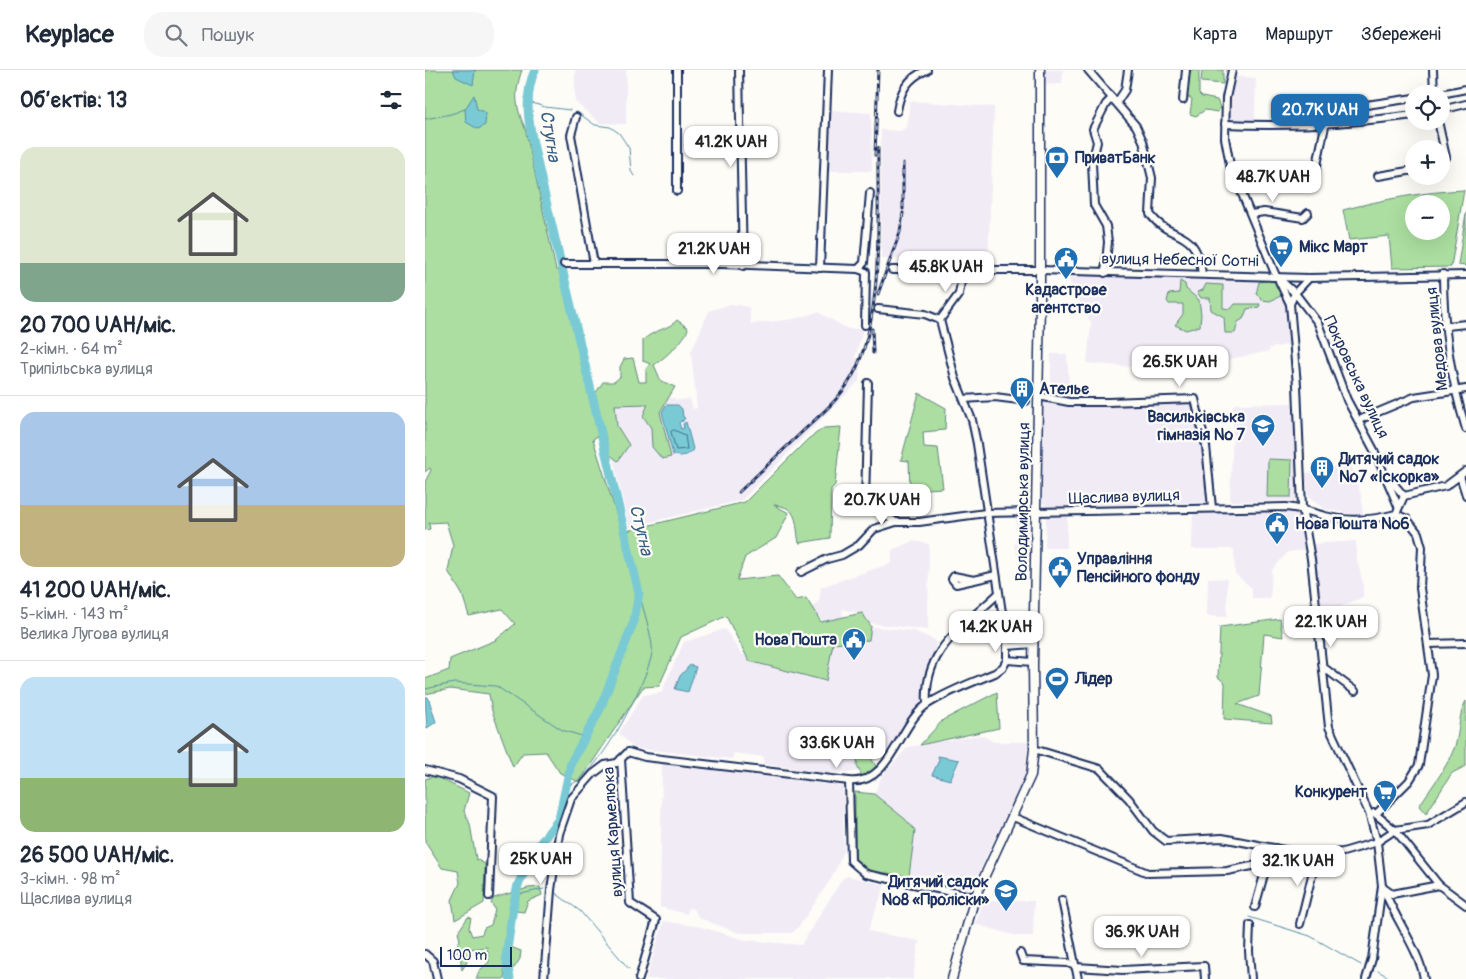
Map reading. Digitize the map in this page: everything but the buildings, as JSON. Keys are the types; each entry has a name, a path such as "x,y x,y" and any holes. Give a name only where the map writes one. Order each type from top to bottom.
{"main road":[{"name":"Володимирська вулиця","path":"951,979 975,897 1031,775 1034,749 1033,662 1040,270 1040,70"}],"street":[{"path":"677,70 677,191"},
{"path":"739,70 743,266"},
{"path":"820,268 828,70"},
{"path":"897,111 903,88 927,70"},
{"path":"1088,70 1136,126 1147,155 1152,178 1150,214 1158,224 1185,238 1194,247 1199,253 1202,274"},
{"path":"1105,273 1108,242 1107,226 1094,205 1092,163 1097,142 1093,128 1106,104 1114,100 1125,90 1127,70"},
{"path":"1183,100 1186,70"},
{"name":"Покровська вулиця","path":"1232,70 1226,98 1225,124 1225,138 1230,165 1276,276 1295,294 1317,323 1347,400 1359,420 1398,506"},
{"path":"1433,70 1434,85"},
{"path":"1450,92 1466,89"},
{"path":"1315,175 1325,115 1332,110 1405,99"},
{"path":"1450,108 1466,104"},
{"path":"1225,124 1324,126 1405,116"},
{"path":"576,117 571,135 593,264"},
{"path":"1378,176 1405,172"},
{"path":"858,270 864,263 870,193"},
{"path":"1251,214 1264,212 1303,218 1308,213"},
{"path":"564,264 743,266 858,270 866,272 865,325"},
{"name":"вулиця Небесної Сотні","path":"892,270 1040,270 1309,278 1466,275"},
{"path":"940,320 959,294 963,271"},
{"name":"Медова вулиця","path":"1443,274 1443,299 1455,390 1466,429"},
{"path":"1276,276 1290,304 1297,385 1302,508 1311,559 1329,727 1373,813 1377,842 1382,886 1372,958 1366,979"},
{"path":"1290,304 1295,294 1309,278"},
{"path":"878,310 925,314 940,320"},
{"path":"544,979 551,890 559,834 571,799 593,774 605,765 617,763 628,752 645,757 849,781 868,779 894,752 913,719 927,704 1003,668 1007,660 1007,646 977,444 964,399 955,378 940,320"},
{"path":"1447,326 1466,324"},
{"path":"867,383 865,503 896,522"},
{"path":"1359,420 1414,397 1466,389"},
{"path":"964,399 995,396 1026,400"},
{"path":"1038,396 1069,402 1195,399 1206,446 1212,508"},
{"path":"1373,813 1409,781 1419,766 1432,675 1420,588 1422,547 1418,533 1407,519 1396,514 1398,506 1404,496 1446,486 1466,471"},
{"path":"1384,473 1404,496"},
{"path":"1460,476 1466,495"},
{"name":"Щаслива вулиця","path":"896,522 919,522 986,513 1212,508 1302,508 1326,516 1346,519 1374,519 1396,514"},
{"path":"801,572 827,558 842,555 859,545 874,529 896,522"},
{"path":"974,580 997,575"},
{"path":"927,704 926,687 931,664 940,650 945,643 998,594"},
{"path":"1429,644 1466,643"},
{"path":"1007,646 1034,644"},
{"path":"1007,660 1033,662"},
{"path":"1323,667 1355,691"},
{"path":"1034,749 1100,769 1129,799 1153,831 1166,841 1222,838 1273,851 1317,856 1343,852 1377,842 1395,830 1428,825 1466,802"},
{"name":"вулиця Кармелюка","path":"621,759 630,903 656,920 639,979"},
{"path":"425,770 459,780 493,796 489,896"},
{"path":"849,781 851,861 866,874 975,897"},
{"path":"1373,813 1395,830 1439,884 1466,905"},
{"path":"1013,817 1149,873 1227,871 1257,865 1273,851"},
{"path":"1255,907 1273,851"},
{"path":"1300,924 1317,856"},
{"path":"1382,886 1392,894 1439,884"},
{"path":"1382,886 1391,909 1416,956 1424,978"},
{"path":"1062,900 1079,979"},
{"path":"1250,925 1251,979"},
{"path":"1020,953 1023,962 1068,963 1077,968 1122,970 1204,966 1205,979"},
{"path":"425,954 433,961 437,979"}],"shaded area":[{"path":"575,70 626,70 626,124 600,123 575,102"},
{"path":"1040,70 1063,70 1062,84 1039,85"},
{"path":"1232,76 1256,78 1255,123 1227,121"},
{"path":"910,101 994,107 988,261 881,259 881,130 900,131 907,127"},
{"path":"828,110 871,113 872,171 825,171"},
{"path":"1069,271 1276,276 1287,297 1294,344 1269,348 1270,351 1210,363 1147,363 1133,367 1087,363 1091,323 1069,281"},
{"path":"731,304 749,307 751,324 794,319 818,312 848,329 863,329 855,358 860,358 859,381 742,500 629,527 600,401 656,397 675,398 676,400 690,399 693,409 697,408 691,352 709,311"},
{"path":"1051,354 1067,354 1070,399 1051,398"},
{"path":"1043,402 1112,405 1194,403 1204,444 1211,502 1048,508 1041,501"},
{"name":"Васильківська гімназія № 7","path":"1292,403 1298,498 1294,501 1230,501 1234,404"},
{"path":"1322,467 1351,467 1361,495 1363,516 1324,509 1313,501 1308,495 1305,473 1318,472"},
{"path":"1298,508 1304,550 1288,552 1272,570 1270,598 1252,598 1252,588 1235,574 1234,549 1192,549 1193,509"},
{"path":"1037,513 1035,558 1019,560 1014,545 1016,542 1016,514"},
{"path":"1046,517 1067,517 1067,545 1065,548 1045,548"},
{"path":"913,541 929,544 928,630 860,622 858,621 858,613 842,609 843,620 837,623 822,621 812,607 819,601 821,587 892,563 892,550"},
{"path":"1356,541 1357,560 1363,583 1363,597 1342,606 1332,619 1322,621 1313,544"},
{"path":"1208,578 1227,579 1227,617 1207,616"},
{"path":"865,626 914,631 935,640 936,645 927,673 924,702 890,746 866,771 827,773 763,764 764,757 734,753 732,759 633,748 619,733 643,695 661,693 684,642 725,629 741,654 822,676 831,640"},
{"path":"981,735 994,742 1028,742 1025,775 971,892 959,891 955,884 909,876 915,830 874,794 882,776 908,747"},
{"path":"662,764 843,786 844,851 832,877 800,925 792,933 739,933 699,918 694,909 688,908 687,914 660,907"},
{"path":"848,876 885,885 868,931 919,941 913,979 646,979 664,921 701,927 745,940 801,945 843,878"},
{"name":"Дитячий садок №8 «Проліски»","path":"984,901 1034,901 1033,936 1017,936 975,924"}],"green space":[{"path":"425,70 522,70 517,92 519,112 525,128 556,270 560,270 599,435 593,439 622,532 745,502 808,439 824,428 841,427 835,485 831,489 830,538 799,543 796,522 792,512 782,506 774,505 789,513 776,538 745,557 737,580 778,576 796,600 806,598 821,622 862,613 871,626 869,640 833,643 826,681 749,661 726,616 681,637 659,686 643,687 579,782 560,773 546,752 523,753 513,767 492,711 489,694 450,689 425,694 425,679 449,670 450,659 496,640 515,624 502,609 469,616 462,594 448,571 453,545 446,522 429,523 430,529 425,530 425,482 431,470 430,468 425,472"},
{"path":"1187,70 1199,70 1199,94 1202,97 1217,100 1220,107 1218,112 1205,110 1196,116 1190,114 1192,99 1185,95"},
{"path":"1202,70 1223,70 1223,84 1201,82"},
{"path":"1464,190 1451,267 1392,268 1389,236 1349,240 1343,210 1405,197 1405,240 1450,240 1450,195 1416,195"},
{"path":"1466,213 1466,266 1458,265"},
{"path":"1271,280 1276,283 1283,295 1270,301 1262,300 1256,294 1259,282"},
{"path":"1180,281 1199,300 1201,314 1200,326 1186,330 1175,325 1183,314 1183,304 1169,304 1167,301 1169,294 1179,293"},
{"path":"1206,284 1223,285 1223,308 1231,309 1235,304 1260,304 1259,307 1247,309 1243,319 1238,322 1235,333 1225,333 1224,317 1211,310 1210,298 1201,298 1197,292 1203,290"},
{"path":"677,320 688,328 687,333 674,348 654,365 661,381 675,387 660,412 671,457 662,459 652,447 651,428 643,416 648,404 615,405 617,426 629,445 618,461 609,454 595,394 603,382 614,382 620,377 620,367 624,359 633,358 639,382 646,382 646,369 650,364 643,361 643,340 670,326"},
{"path":"919,393 946,408 945,430 923,432 924,447 938,448 943,488 910,490 909,461 901,460"},
{"path":"1268,459 1292,460 1291,497 1267,497"},
{"path":"1280,619 1283,637 1264,634 1259,696 1237,704 1271,716 1272,723 1224,719 1225,683 1218,677 1220,627"},
{"path":"997,692 999,728 920,745 943,720"},
{"path":"1466,701 1466,766 1452,773 1426,814 1419,806 1452,754"},
{"path":"862,733 866,735 868,754 876,766 872,772 862,776 857,766 859,736"},
{"path":"435,776 469,793 464,811 470,824 476,859 485,864 484,903 455,920 452,900 460,883 458,871 442,868 425,842 425,779"},
{"path":"855,792 874,794 905,819 915,830 909,876 870,871 855,859"},
{"path":"540,887 542,895 528,901 524,912 516,911 509,916 505,939 513,948 521,951 520,959 514,968 504,969 505,979 476,979 479,971 489,962 487,947 471,949 462,970 460,955 454,949 460,940 458,932 468,917 471,918 469,928 472,936 482,934 484,928 491,925 495,909 491,903 494,898 528,888"}],"water":[{"path":"453,70 475,70 473,85 456,77"},
{"path":"474,95 477,109 486,113 485,125 478,129 466,122 465,109"},
{"path":"666,405 678,405 682,409 683,417 685,418 679,423 681,429 684,428 683,424 686,422 693,449 687,455 673,455 662,412"},
{"path":"690,665 696,667 688,692 675,689 680,676"},
{"path":"425,697 428,697 436,722 427,728"},
{"path":"938,756 959,760 950,780 932,775 939,760"}],"waterway":[{"name":"Стугна","path":"510,979 506,957 518,885 535,850 559,819 571,763 600,709 634,621 639,593 532,141 528,98 530,83 535,70"},
{"path":"529,102 545,107 570,110"},
{"path":"425,119 465,109"},
{"path":"577,112 595,125 610,127 619,133 629,148 631,171 634,176"},
{"path":"568,785 579,780 606,749 641,685 652,648 639,593"},
{"path":"425,689 454,683 496,686 562,730 585,737"},
{"path":"516,895 544,889"},
{"path":"554,892 580,911 629,969"},
{"path":"1249,917 1310,936 1361,965"},
{"path":"1378,971 1392,979"}],"railway":[{"path":"875,155 878,70"},
{"path":"739,492 832,404 847,385 859,361 868,333 874,303 877,270 878,148"},
{"path":"903,163 903,209"},
{"path":"878,294 900,232 903,213"},
{"path":"872,329 873,353"}],"place":[{"name":"ПриватБанк","path":"1057,179"},
{"name":"Мікс Март","path":"1281,268"},
{"name":"Кадастрове агентство","path":"1066,280"},
{"name":"Ательє","path":"1022,410"},
{"name":"Васильківська гімназія № 7","path":"1263,447"},
{"name":"Дитячий садок №7 «Іскорка»","path":"1322,489"},
{"name":"Нова Пошта №6","path":"1277,545"},
{"name":"Управління Пенсійного фонду","path":"1060,589"},
{"name":"Нова Пошта","path":"854,661"},
{"name":"Лідер","path":"1057,700"},
{"name":"Конкурент","path":"1385,813"},
{"name":"Дитячий садок №8 «Проліски»","path":"1006,912"}]}
